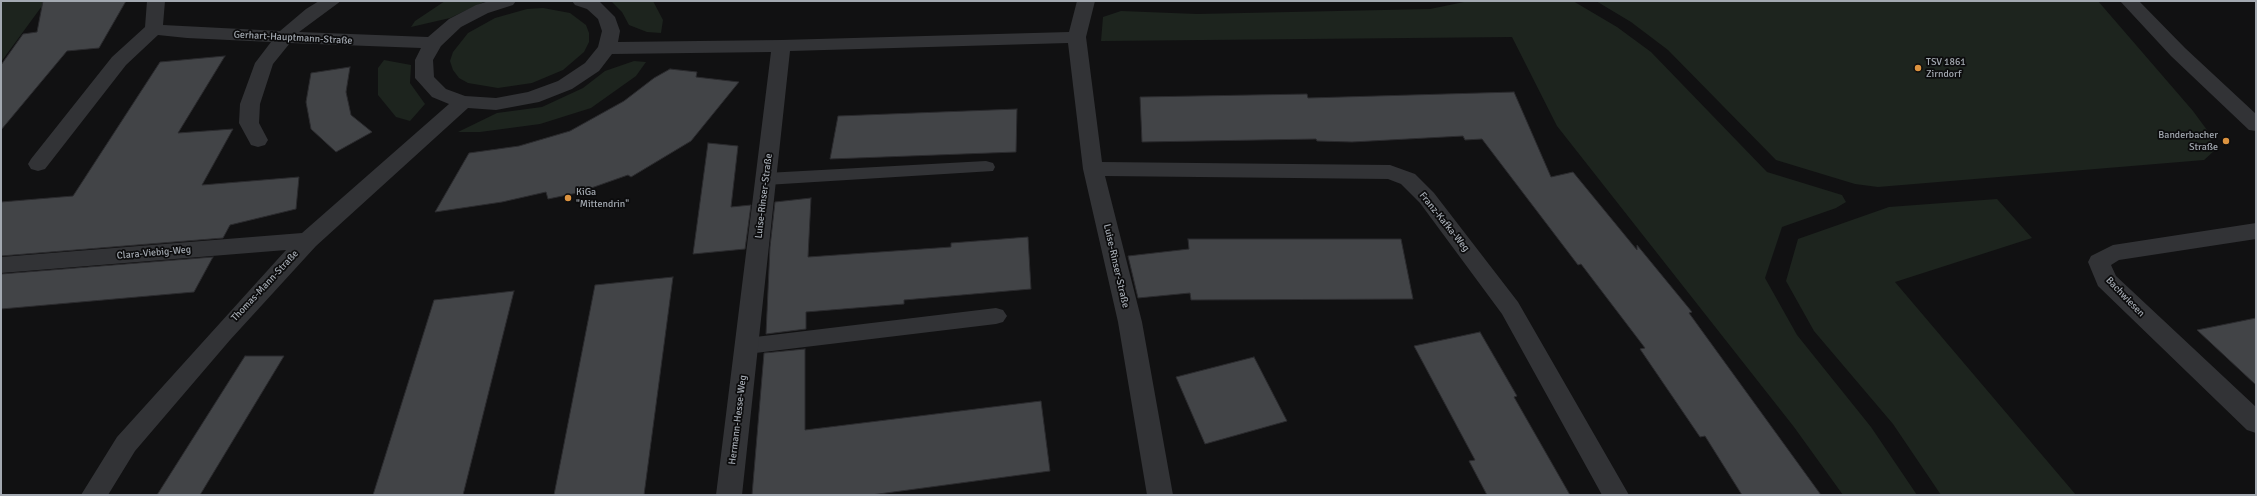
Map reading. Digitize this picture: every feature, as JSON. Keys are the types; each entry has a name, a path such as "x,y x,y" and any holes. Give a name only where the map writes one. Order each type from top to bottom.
{"street":[{"path":"38,164 119,61 154,29 156,1"},
{"path":"258,140 249,123 250,104 264,63 285,37 312,13 332,1"},
{"path":"507,1 482,8 455,23 433,42 424,60 425,78 439,93 463,102 496,104 532,98 572,80 592,67 607,48 611,31 606,17 593,5 581,1"},
{"name":"Luise-Rinser-Straße","path":"1086,1 1077,37 1093,169 1130,322 1160,495"},
{"path":"2129,1 2178,52 2256,125"},
{"name":"Gerhart-Hauptmann-Straße","path":"154,29 187,33 433,42"},
{"path":"607,48 781,46 1077,37"},
{"name":"Luise-Rinser-Straße","path":"747,346 781,46"},
{"name":"Thomas-Mann-Straße","path":"94,495 126,444 222,334 308,240 463,102"},
{"name":"Franz-Kafka-Weg","path":"1093,169 1390,172 1408,179 1427,198 1510,308 1616,495"},
{"name":"Bachwiesen","path":"2256,231 2113,253 2099,262 2106,280 2256,423"},
{"name":"Clara-Viebig-Weg","path":"1,265 308,240"},
{"name":"Hermann-Hesse-Weg","path":"730,495 747,346"}],"lane":[{"path":"766,179 986,167"},
{"path":"747,346 996,316"}],"shaded area":[{"path":"1,1 43,1 42,6 1,62"},
{"path":"445,1 486,1 450,18 411,27 415,21"},
{"path":"611,1 653,1 663,20 661,33 647,32 629,25 622,12"},
{"path":"1469,1 1573,1 1617,27 1651,52 1767,172 1842,195 1846,202 1836,208 1782,227 1765,278 1797,335 1871,427 1917,495 1843,495 1794,427 1557,126 1512,37 1101,41 1103,17 1121,11 1197,14 1430,9"},
{"name":"TSV 1861 Zirndorf","path":"1596,1 2098,1 2193,111 2207,130 2214,151 2204,160 1878,187 1855,184 1776,160 1668,50 1631,22"},
{"path":"543,8 570,13 586,25 589,33 589,42 584,52 563,70 532,83 498,88 468,83 459,78 453,70 450,61 453,52 468,33 495,18 527,9"},
{"path":"384,60 411,65 410,83 425,104 410,121 396,117 378,95 378,68"},
{"path":"634,61 646,62 636,76 591,108 540,124 480,132 458,132 497,113 542,107 583,88 605,71"},
{"path":"1997,199 2032,238 1895,282 2076,495 1941,495 1893,424 1814,331 1786,281 1798,239 1889,207"}],"building":[{"path":"43,1 126,1 99,48 67,51 1,130 1,65 23,34 37,32"},
{"path":"225,56 178,133 233,129 202,185 299,177 296,209 230,225 223,238 1,256 1,202 73,196 160,62"},
{"path":"350,67 346,92 351,115 372,132 336,152 311,129 306,102 311,73"},
{"path":"670,69 697,72 696,77 739,82 691,141 631,177 628,175 577,193 548,199 546,192 502,202 435,212 469,153 519,146 570,131 624,101 654,78"},
{"path":"1514,92 1551,177 1573,172 1637,250 1637,245 1692,312 1689,313 1821,495 1742,495 1705,436 1700,437 1640,349 1645,348 1581,264 1578,265 1482,139 1465,140 1463,136 1352,142 1317,141 1316,139 1142,142 1140,97 1307,94 1308,98"},
{"path":"1017,109 1016,152 830,159 838,116"},
{"path":"708,143 738,146 731,207 751,205 745,249 693,254"},
{"path":"811,198 808,257 951,247 951,243 1028,237 1031,289 904,300 904,304 806,312 806,329 766,334 770,247 775,202"},
{"path":"1188,239 1401,239 1413,299 1191,300 1190,293 1138,298 1128,256 1189,249"},
{"path":"213,257 194,292 1,309 1,274"},
{"path":"673,277 644,495 554,495 595,285"},
{"path":"514,291 463,495 373,495 434,300"},
{"path":"2256,318 2256,385 2197,330"},
{"path":"1480,332 1517,396 1514,397 1570,495 1487,495 1469,461 1475,460 1414,346"},
{"path":"805,349 805,430 1041,401 1050,471 871,495 752,495 764,353"},
{"path":"245,356 284,356 200,495 157,495"},
{"path":"1254,357 1287,421 1205,444 1176,377"}],"place":[{"name":"TSV 1861 Zirndorf","path":"1918,68"},
{"name":"Banderbacher Straße","path":"2226,141"},
{"name":"KiGa \"Mittendrin\"","path":"568,198"}]}
